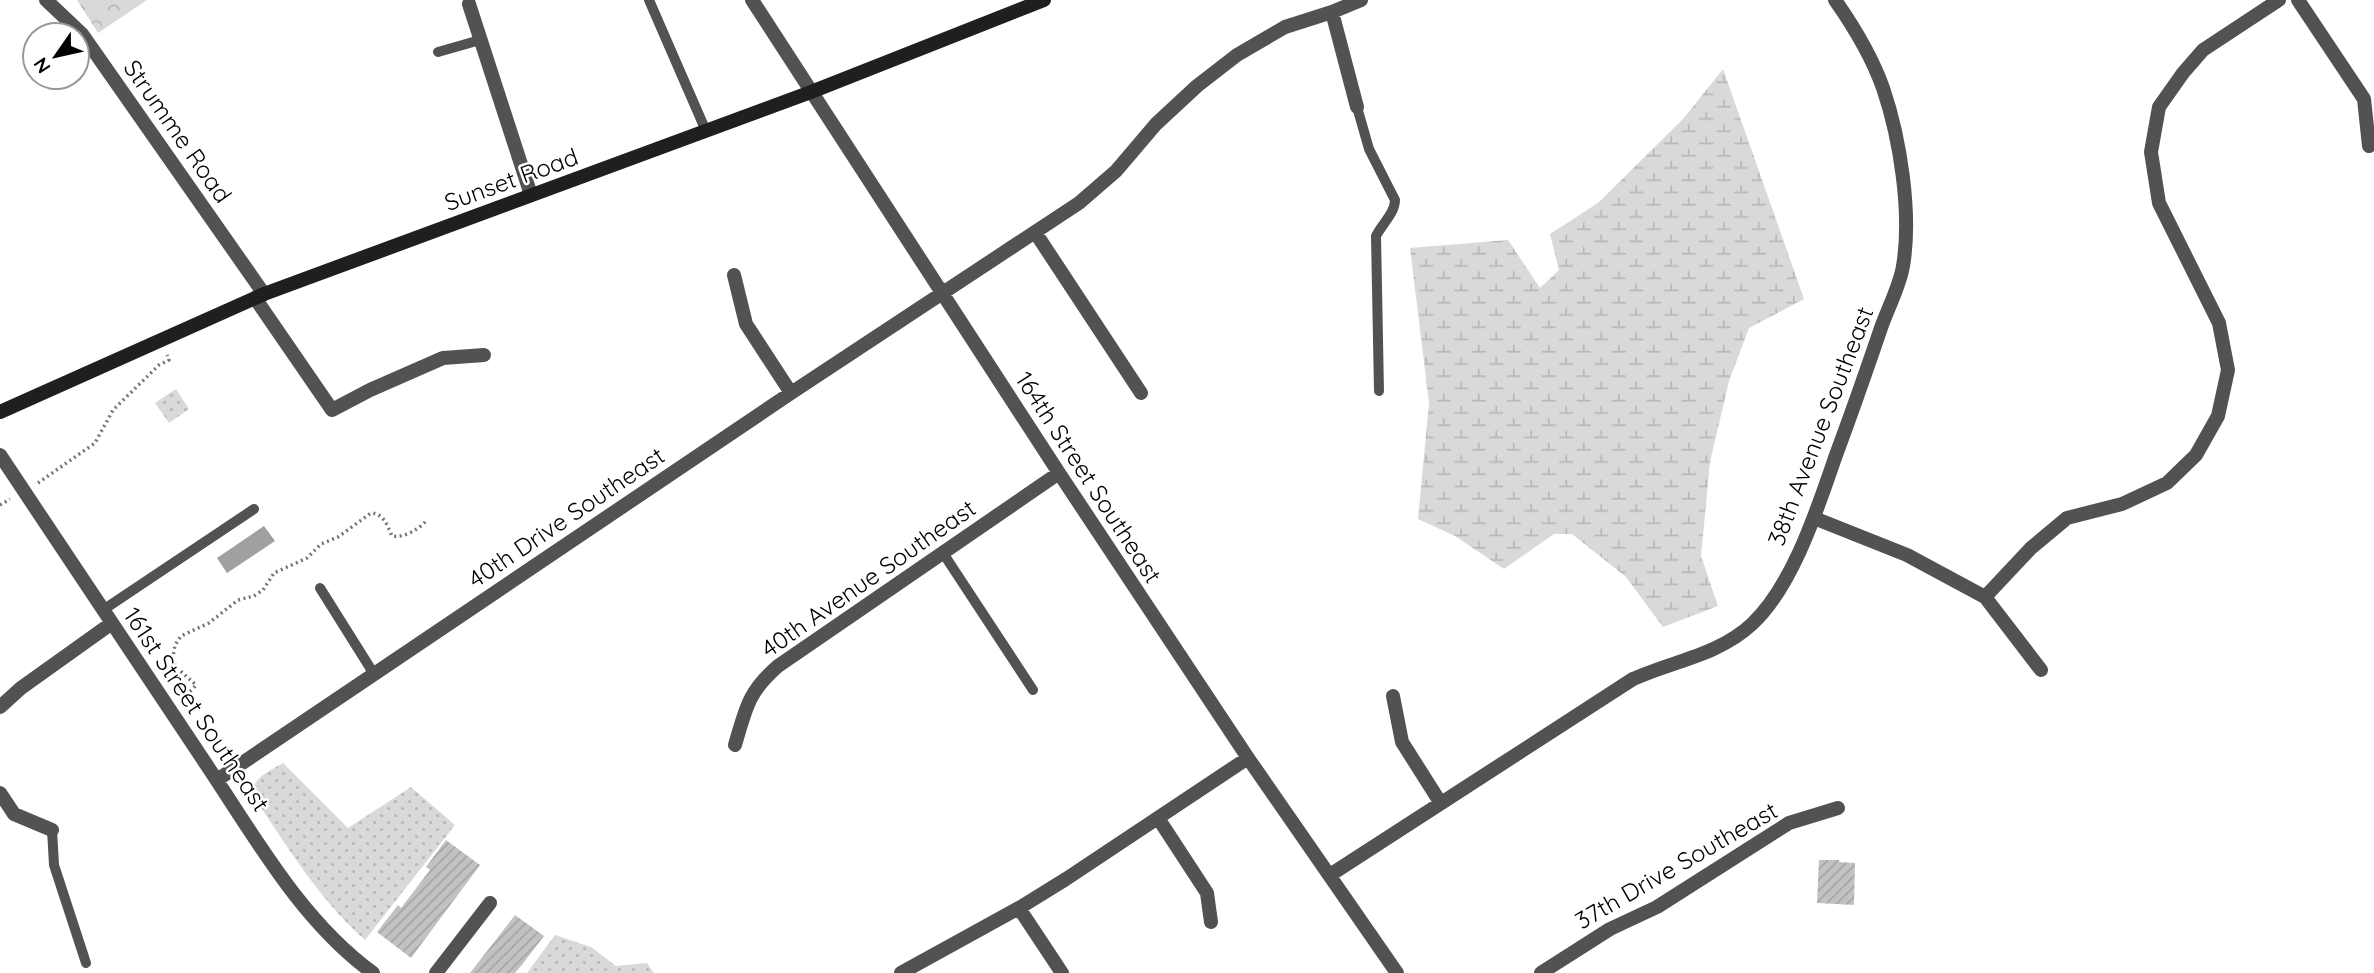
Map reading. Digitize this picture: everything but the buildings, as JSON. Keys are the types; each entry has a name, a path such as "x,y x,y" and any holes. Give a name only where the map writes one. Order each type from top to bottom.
{"street":[{"name":"Strumme Road","path":"46,0 82,34 260,296 332,410 443,358 484,355"},
{"name":"164th Street Southeast","path":"752,0 1059,473 1248,758 1397,973"},
{"name":"Sunset Road","path":"0,412 260,296 811,92 1044,0"},
{"name":"40th Drive Southeast","path":"217,780 791,393 1079,203 1116,171 1164,116 1237,55 1285,27 1361,0"},
{"name":"38th Avenue Southeast","path":"1330,875 1633,679 1656,668 1707,652 1733,639 1753,624 1772,601 1814,517 1903,267 1906,213 1901,160 1883,88 1856,30 1835,0"},
{"path":"1985,597 2031,548 2067,518 2122,504 2168,483 2196,455 2218,416 2228,370 2219,323 2159,203 2151,152 2159,107 2183,73 2203,50 2280,0"},
{"path":"2298,0 2364,99 2369,146"},
{"path":"469,4 531,195"},
{"path":"1332,12 1357,107"},
{"path":"1035,232 1141,393"},
{"path":"734,275 746,324 791,393"},
{"name":"161st Street Southeast","path":"0,455 307,911 355,960 373,973"},
{"name":"40th Avenue Southeast","path":"735,745 747,706 759,682 778,666 1059,473"},
{"path":"1814,517 1907,555 1985,597 2041,670"},
{"path":"0,707 21,688 112,623"},
{"path":"1393,696 1402,742 1440,802"},
{"path":"901,973 1019,908 1248,758"},
{"path":"0,793 14,814 52,830"},
{"name":"37th Drive Southeast","path":"1541,973 1610,929 1657,907 1789,823 1838,808"},
{"path":"1158,818 1207,893 1211,922"},
{"path":"436,973 490,903"},
{"path":"1019,908 1062,973"}],"lane":[{"path":"649,0 706,131"},
{"path":"438,52 481,40"},
{"path":"1357,107 1369,149 1395,200 1395,207 1377,236 1380,391"},
{"path":"103,610 254,509"},
{"path":"943,553 1033,690"},
{"path":"320,588 374,674"},
{"path":"52,830 54,865 86,963"}],"path":[{"path":"25,493 95,443 113,410 159,365 169,360 162,339"},
{"path":"168,706 196,685 175,666 175,645 181,636 209,624 238,600 254,596 263,590 274,573 307,558 321,544 338,537 370,513 377,513 384,519 393,536 397,537 405,536 427,520"}],"green space":[{"path":"77,0 147,0 98,33"},
{"path":"1723,69 1804,299 1749,328 1729,381 1710,462 1701,556 1718,606 1663,627 1626,577 1572,534 1554,534 1504,569 1455,536 1418,519 1429,403 1410,248 1508,240 1540,288 1559,270 1550,234 1598,203 1683,119"},
{"path":"176,389 189,409 169,423 155,403"},
{"path":"283,763 348,828 411,787 455,825 365,940 319,890 254,797 253,791 258,780"},
{"path":"555,935 591,947 616,966 647,963 654,973 527,973"}],"shaded area":[{"path":"264,526 275,541 227,573 217,558"}]}
